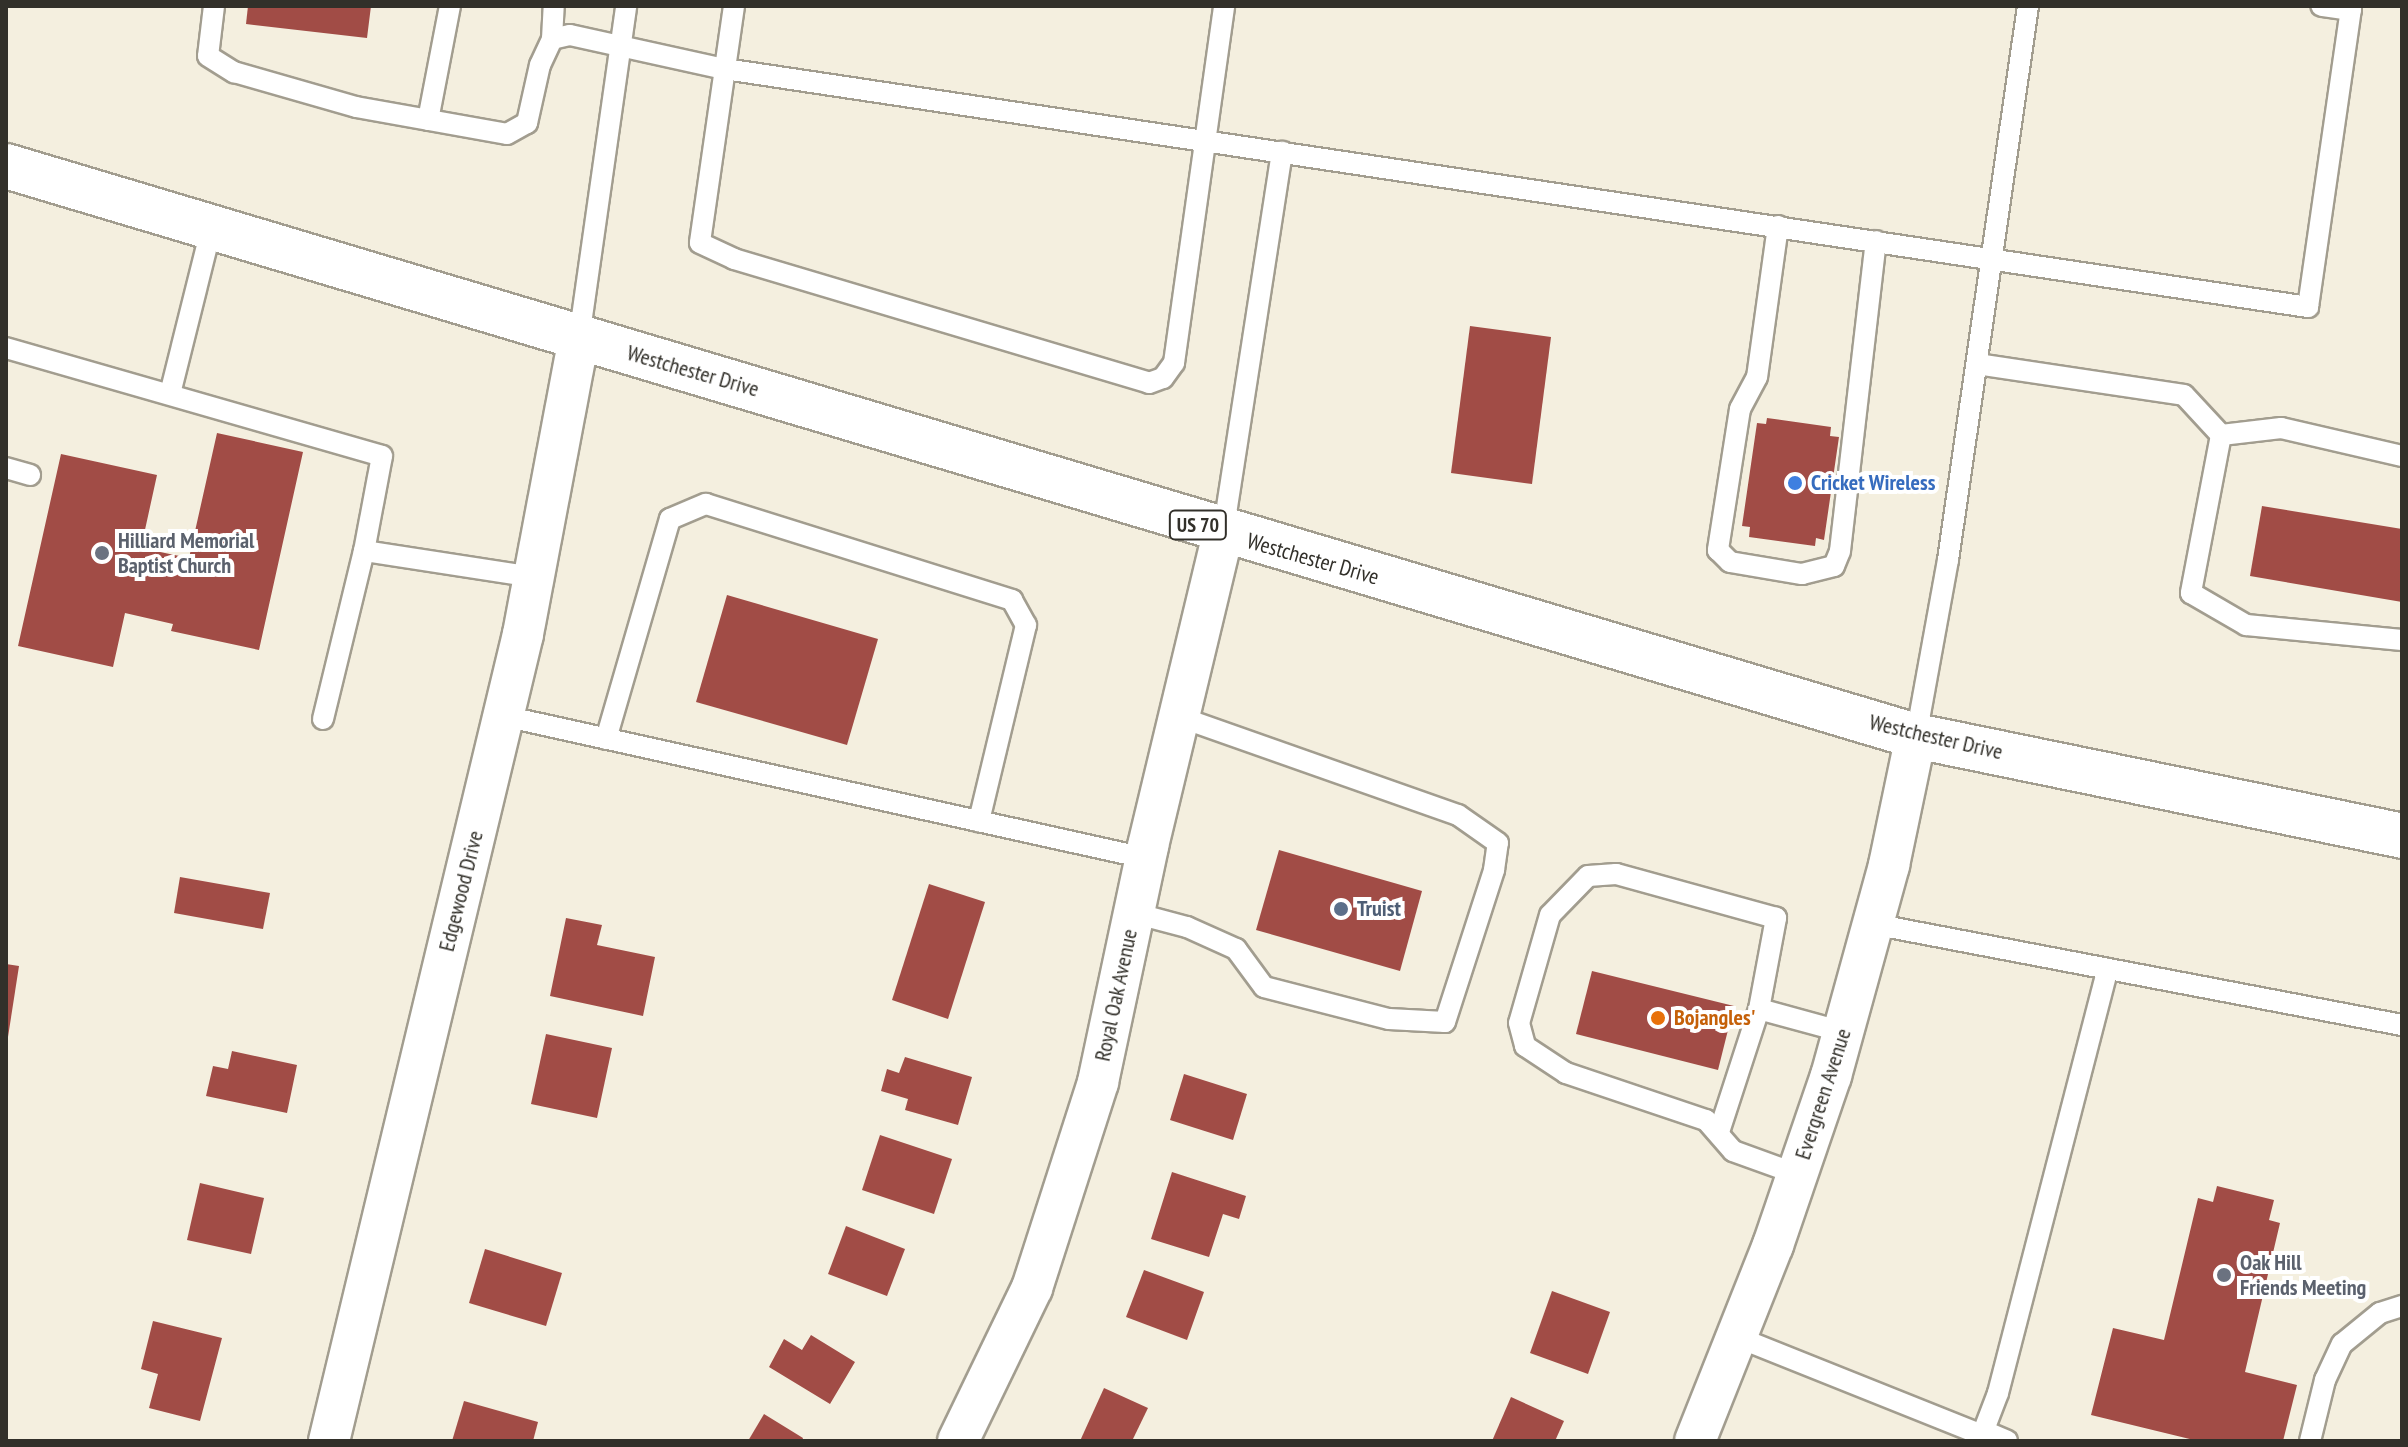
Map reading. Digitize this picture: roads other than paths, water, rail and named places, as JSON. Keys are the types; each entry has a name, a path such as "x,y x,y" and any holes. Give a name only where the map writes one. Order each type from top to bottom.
{"main road":[{"name":"Westchester Drive","path":"6,166 914,435 1223,533 1916,736 2402,836"}],"street":[{"name":"Edgewood Drive","path":"329,1441 504,716 579,338"},
{"name":"Royal Oak Avenue","path":"958,1441 1032,1288 1098,1082 1145,858 1223,533"},
{"name":"Evergreen Avenue","path":"1695,1441 1797,1174 1843,1032 1873,924 1916,736"}],"lane":[{"path":"214,6 208,56 234,72 356,107 507,134 527,123 540,65 552,39 554,6"},
{"path":"428,120 450,6"},
{"path":"579,338 626,6"},
{"path":"734,6 700,243 734,259 1149,383 1163,378 1174,363 1224,6"},
{"path":"1916,736 1977,364 2028,6"},
{"path":"552,39 570,35 725,69 2308,307 2351,10 2321,6"},
{"path":"1223,533 1282,152"},
{"path":"1778,226 1757,377 1740,409 1718,550 1730,562 1802,574 1834,566 1840,551 1876,241"},
{"path":"170,394 211,229"},
{"path":"6,348 382,456 364,551 323,719"},
{"path":"1977,364 2184,395 2221,435"},
{"path":"2221,435 2281,428 2402,456"},
{"path":"2221,435 2191,593 2246,625 2402,640"},
{"path":"6,468 30,475"},
{"path":"606,739 670,519 706,504 1012,600 1026,625 979,821"},
{"path":"364,551 534,577"},
{"path":"504,716 1145,858"},
{"path":"1134,913 1187,927 1236,949 1264,987 1389,1019 1445,1022 1494,870 1498,843 1458,815 1179,717"},
{"path":"1719,1132 1759,1009 1776,918 1616,874 1588,876 1550,915 1519,1023 1525,1046 1566,1073 1706,1120 1733,1151 1797,1174"},
{"path":"1873,924 2402,1025"},
{"path":"1737,1337 1982,1435 2108,969"},
{"path":"1759,1009 1843,1032"},
{"path":"2310,1441 2325,1380 2342,1344 2380,1313 2402,1306"},
{"path":"1984,1431 2007,1441"}],"place":[{"name":"Cricket Wireless","path":"1795,483"},
{"name":"Hilliard Memorial Baptist Church","path":"102,553"},
{"name":"Truist","path":"1341,909"},
{"name":"Bojangles'","path":"1658,1018"},
{"name":"Oak Hill Friends Meeting","path":"2224,1275"}]}
